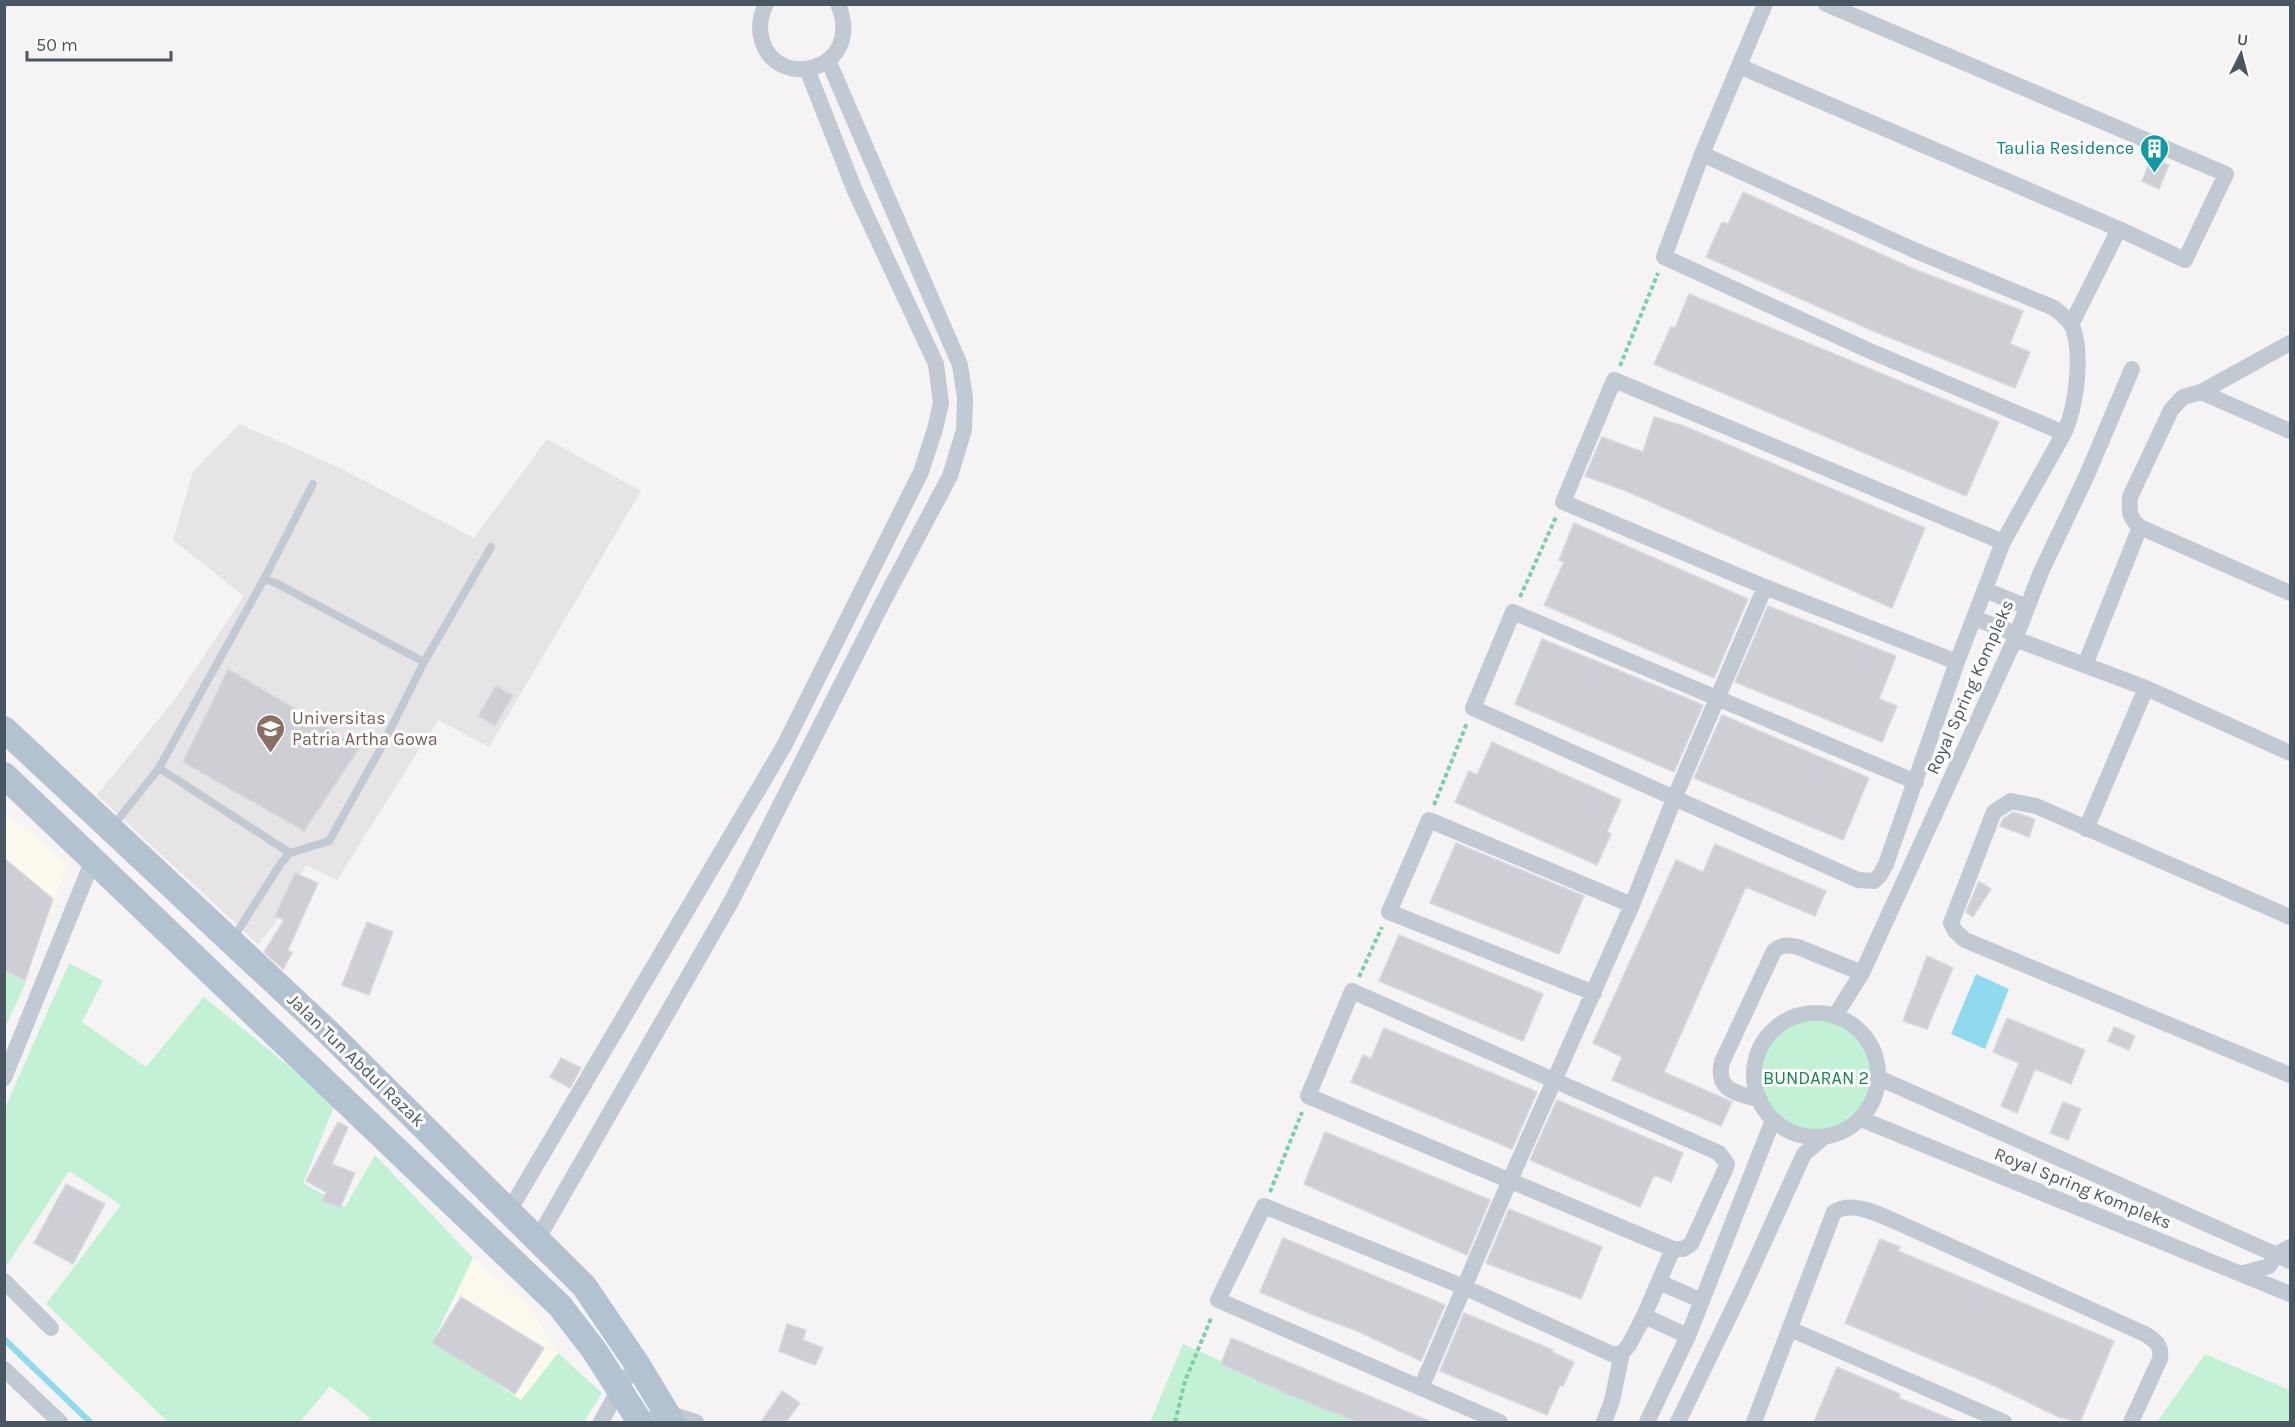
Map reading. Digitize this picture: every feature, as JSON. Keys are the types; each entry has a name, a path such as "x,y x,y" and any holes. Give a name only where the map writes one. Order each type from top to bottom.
{"main road":[{"name":"Jalan Tun Abdul Razak","path":"4,729 327,1031 584,1286 637,1364 661,1419"},
{"name":"Jalan Tun Abdul Razak","path":"4,775 560,1306 594,1350 640,1422"}],"street":[{"path":"766,4 760,19 763,45 771,56 794,69 807,69 821,65 841,44 844,30 842,6"},
{"path":"1764,4 1702,154 1664,257 1870,351 2064,433"},
{"path":"1739,66 2186,260 2226,174 1826,4"},
{"path":"537,1240 731,902 882,604 950,476 964,430 965,398 960,365 828,60"},
{"path":"509,1211 784,746 921,472 935,429 941,403 936,364 855,191 807,69"},
{"path":"1702,154 1914,249 2054,308 2071,325 2075,337 2075,402 2064,433 2003,542 1957,662 1916,782 1880,875 1874,881 1858,880 1473,708 1513,612 1916,782"},
{"path":"2071,325 2119,229"},
{"path":"2290,343 2201,392 2183,397 2171,410 2130,497 2129,511 2131,520 2140,527 2290,593"},
{"name":"Royal Spring Kompleks","path":"1835,1016 1862,973 2015,636 2041,572 2087,475 2132,369"},
{"path":"1957,662 1765,587 1563,502 1614,380 2003,542"},
{"path":"2201,392 2290,431"},
{"path":"2085,664 2140,527"},
{"path":"1421,1388 1632,905 1674,799 1765,587"},
{"path":"1985,590 2027,607"},
{"path":"1974,618 2146,688 2290,753"},
{"path":"2086,829 2146,688"},
{"path":"2290,917 2036,806 2011,801 1994,812 1951,922 1955,931 1965,940 2290,1075"},
{"path":"1594,993 1389,912 1428,820 1632,905"},
{"path":"4,1078 93,860"},
{"path":"1760,1100 1726,1088 1719,1072 1774,951 1780,946 1798,947 1862,973"},
{"path":"1352,991 1555,1080 1719,1153 1724,1158 1725,1170 1695,1239 1688,1247 1673,1249 1308,1096 1352,991"},
{"path":"1678,1422 1743,1290 1804,1154 1824,1137 1850,1127 1861,1119 1873,1100 1879,1078 1878,1066 1870,1045 1855,1027 1835,1016 1823,1014 1800,1016 1779,1026 1763,1044 1755,1065 1756,1089 1773,1120 1797,1134 1824,1137"},
{"name":"Royal Spring Kompleks","path":"1879,1078 2286,1254"},
{"name":"Royal Spring Kompleks","path":"1861,1119 2290,1294"},
{"path":"1647,1422 1688,1336 1773,1120"},
{"path":"1500,1422 1218,1300 1264,1206 1464,1287 1614,1355 1622,1353"},
{"path":"1754,1422 1834,1212 1846,1207 1861,1209 1899,1223 2157,1341 2161,1349 2160,1359 2131,1422"},
{"path":"1604,1422 1612,1401 1622,1353 1629,1345 1644,1316 1673,1249"},
{"path":"2244,1274 2269,1266 2286,1254"},
{"path":"4,1281 51,1328"},
{"path":"1659,1282 1702,1301"},
{"path":"1644,1316 1688,1336"},
{"path":"1790,1329 2004,1422"},
{"path":"601,1422 619,1389 637,1364"},
{"path":"4,1369 60,1422"},
{"path":"661,1419 696,1422"}],"lane":[{"path":"111,828 159,768 314,484"},
{"path":"232,941 281,863 290,853 329,841 382,746 424,662 491,547"},
{"path":"264,579 284,587 424,662"},
{"path":"159,768 290,853"}],"path":[{"path":"1614,380 1664,257"},
{"path":"1513,612 1563,502"},
{"path":"1428,820 1473,708"},
{"path":"1352,991 1389,912"},
{"path":"1264,1206 1308,1096"},
{"path":"1175,1422 1185,1381 1218,1300"}],"shaded area":[{"path":"239,424 340,468 474,538 547,439 641,491 489,747 438,720 337,880 306,865 273,926 258,944 97,795 175,699 244,596 173,540 193,472"},
{"path":"4,812 67,864 26,983 5,968"},
{"path":"473,1258 529,1306 558,1353 521,1401 433,1341"}],"green space":[{"path":"69,963 103,981 82,1022 146,1067 204,997 335,1104 303,1183 345,1207 375,1155 473,1258 433,1341 521,1400 558,1353 602,1393 584,1422 368,1422 370,1418 330,1386 300,1422 168,1422 46,1304 121,1205 69,1171 7,1265 5,1262 5,1108"},
{"path":"5,968 26,983 5,1027"},
{"name":"BUNDARAN 2","path":"1816,1018 1837,1022 1856,1034 1868,1053 1872,1074 1868,1095 1856,1114 1837,1126 1816,1130 1795,1126 1776,1114 1764,1095 1760,1074 1764,1053 1776,1034 1795,1022"},
{"path":"1183,1344 1358,1422 1150,1422"},
{"path":"2205,1354 2290,1390 2290,1422 2157,1422"}],"water":[{"path":"1976,974 2009,989 1985,1049 1951,1034"}],"building":[{"name":"Taulia Residence","path":"2151,158 2169,165 2159,189 2142,181"},
{"path":"1743,192 1914,269 2023,311 2010,344 2030,352 2015,388 1871,330 1706,257 1722,222 1728,224"},
{"path":"1689,294 1999,422 1966,496 1654,364 1671,327 1675,328"},
{"path":"1654,417 1684,426 1925,528 1892,608 1626,491 1585,476 1602,437 1643,452"},
{"path":"1574,523 1748,599 1714,678 1544,605 1564,562 1559,560"},
{"path":"1768,606 1896,656 1879,699 1897,706 1882,742 1735,682"},
{"path":"1542,639 1703,705 1674,772 1515,704"},
{"name":"Universitas Patria Artha Gowa","path":"228,669 360,747 304,831 183,762"},
{"path":"496,686 513,695 495,726 478,716"},
{"path":"1722,715 1869,778 1843,840 1694,778"},
{"path":"1492,742 1621,800 1607,832 1611,834 1597,865 1455,802 1469,771 1477,775"},
{"path":"2013,812 2035,819 2029,837 2000,826 2003,819"},
{"path":"1456,843 1584,896 1559,954 1430,903"},
{"path":"1715,844 1826,891 1815,916 1746,887 1664,1072 1732,1102 1721,1126 1612,1080 1622,1057 1593,1043 1676,860 1703,872"},
{"path":"4,858 53,899 25,981 4,969"},
{"path":"295,873 318,883 288,950 292,953 283,969 264,952 284,920 275,916"},
{"path":"1979,881 1991,889 1973,917 1966,912"},
{"path":"367,922 393,932 369,995 342,985"},
{"path":"1399,935 1543,994 1523,1041 1379,981"},
{"path":"1927,956 1953,968 1927,1029 1903,1021"},
{"path":"2007,1018 2085,1050 2071,1084 2035,1069 2017,1113 2001,1106 2019,1063 1993,1052"},
{"path":"2114,1027 2135,1036 2129,1050 2108,1041"},
{"path":"1384,1028 1537,1092 1512,1149 1351,1082 1363,1055 1371,1059"},
{"path":"561,1058 581,1068 570,1088 550,1077"},
{"path":"1557,1100 1683,1153 1671,1182 1654,1175 1640,1207 1530,1160"},
{"path":"2063,1102 2081,1109 2068,1140 2050,1133"},
{"path":"338,1122 348,1127 332,1164 355,1173 340,1208 322,1201 326,1192 306,1181"},
{"path":"1325,1132 1490,1200 1467,1255 1304,1184"},
{"path":"66,1184 105,1204 73,1264 34,1243"},
{"path":"1509,1209 1602,1247 1581,1299 1486,1263"},
{"path":"1283,1238 1445,1305 1421,1361 1355,1330 1260,1292"},
{"path":"1880,1239 1900,1247 1898,1251 2114,1341 2080,1422 2059,1417 1988,1383 1845,1323"},
{"path":"461,1297 544,1348 515,1394 432,1343"},
{"path":"1464,1313 1553,1350 1552,1352 1574,1362 1563,1386 1560,1385 1547,1415 1440,1371"},
{"path":"787,1324 806,1330 803,1340 823,1348 815,1365 779,1351"},
{"path":"1231,1338 1429,1422 1358,1422 1294,1397 1221,1364"},
{"path":"1837,1367 1900,1394 1899,1398 1958,1422 1814,1422"},
{"path":"782,1391 800,1403 786,1422 761,1422"}],"waterway":[{"path":"4,1339 90,1422"}],"place":[{"name":"Taulia Residence","path":"2155,174"},
{"name":"Universitas Patria Artha Gowa","path":"271,754"}]}
